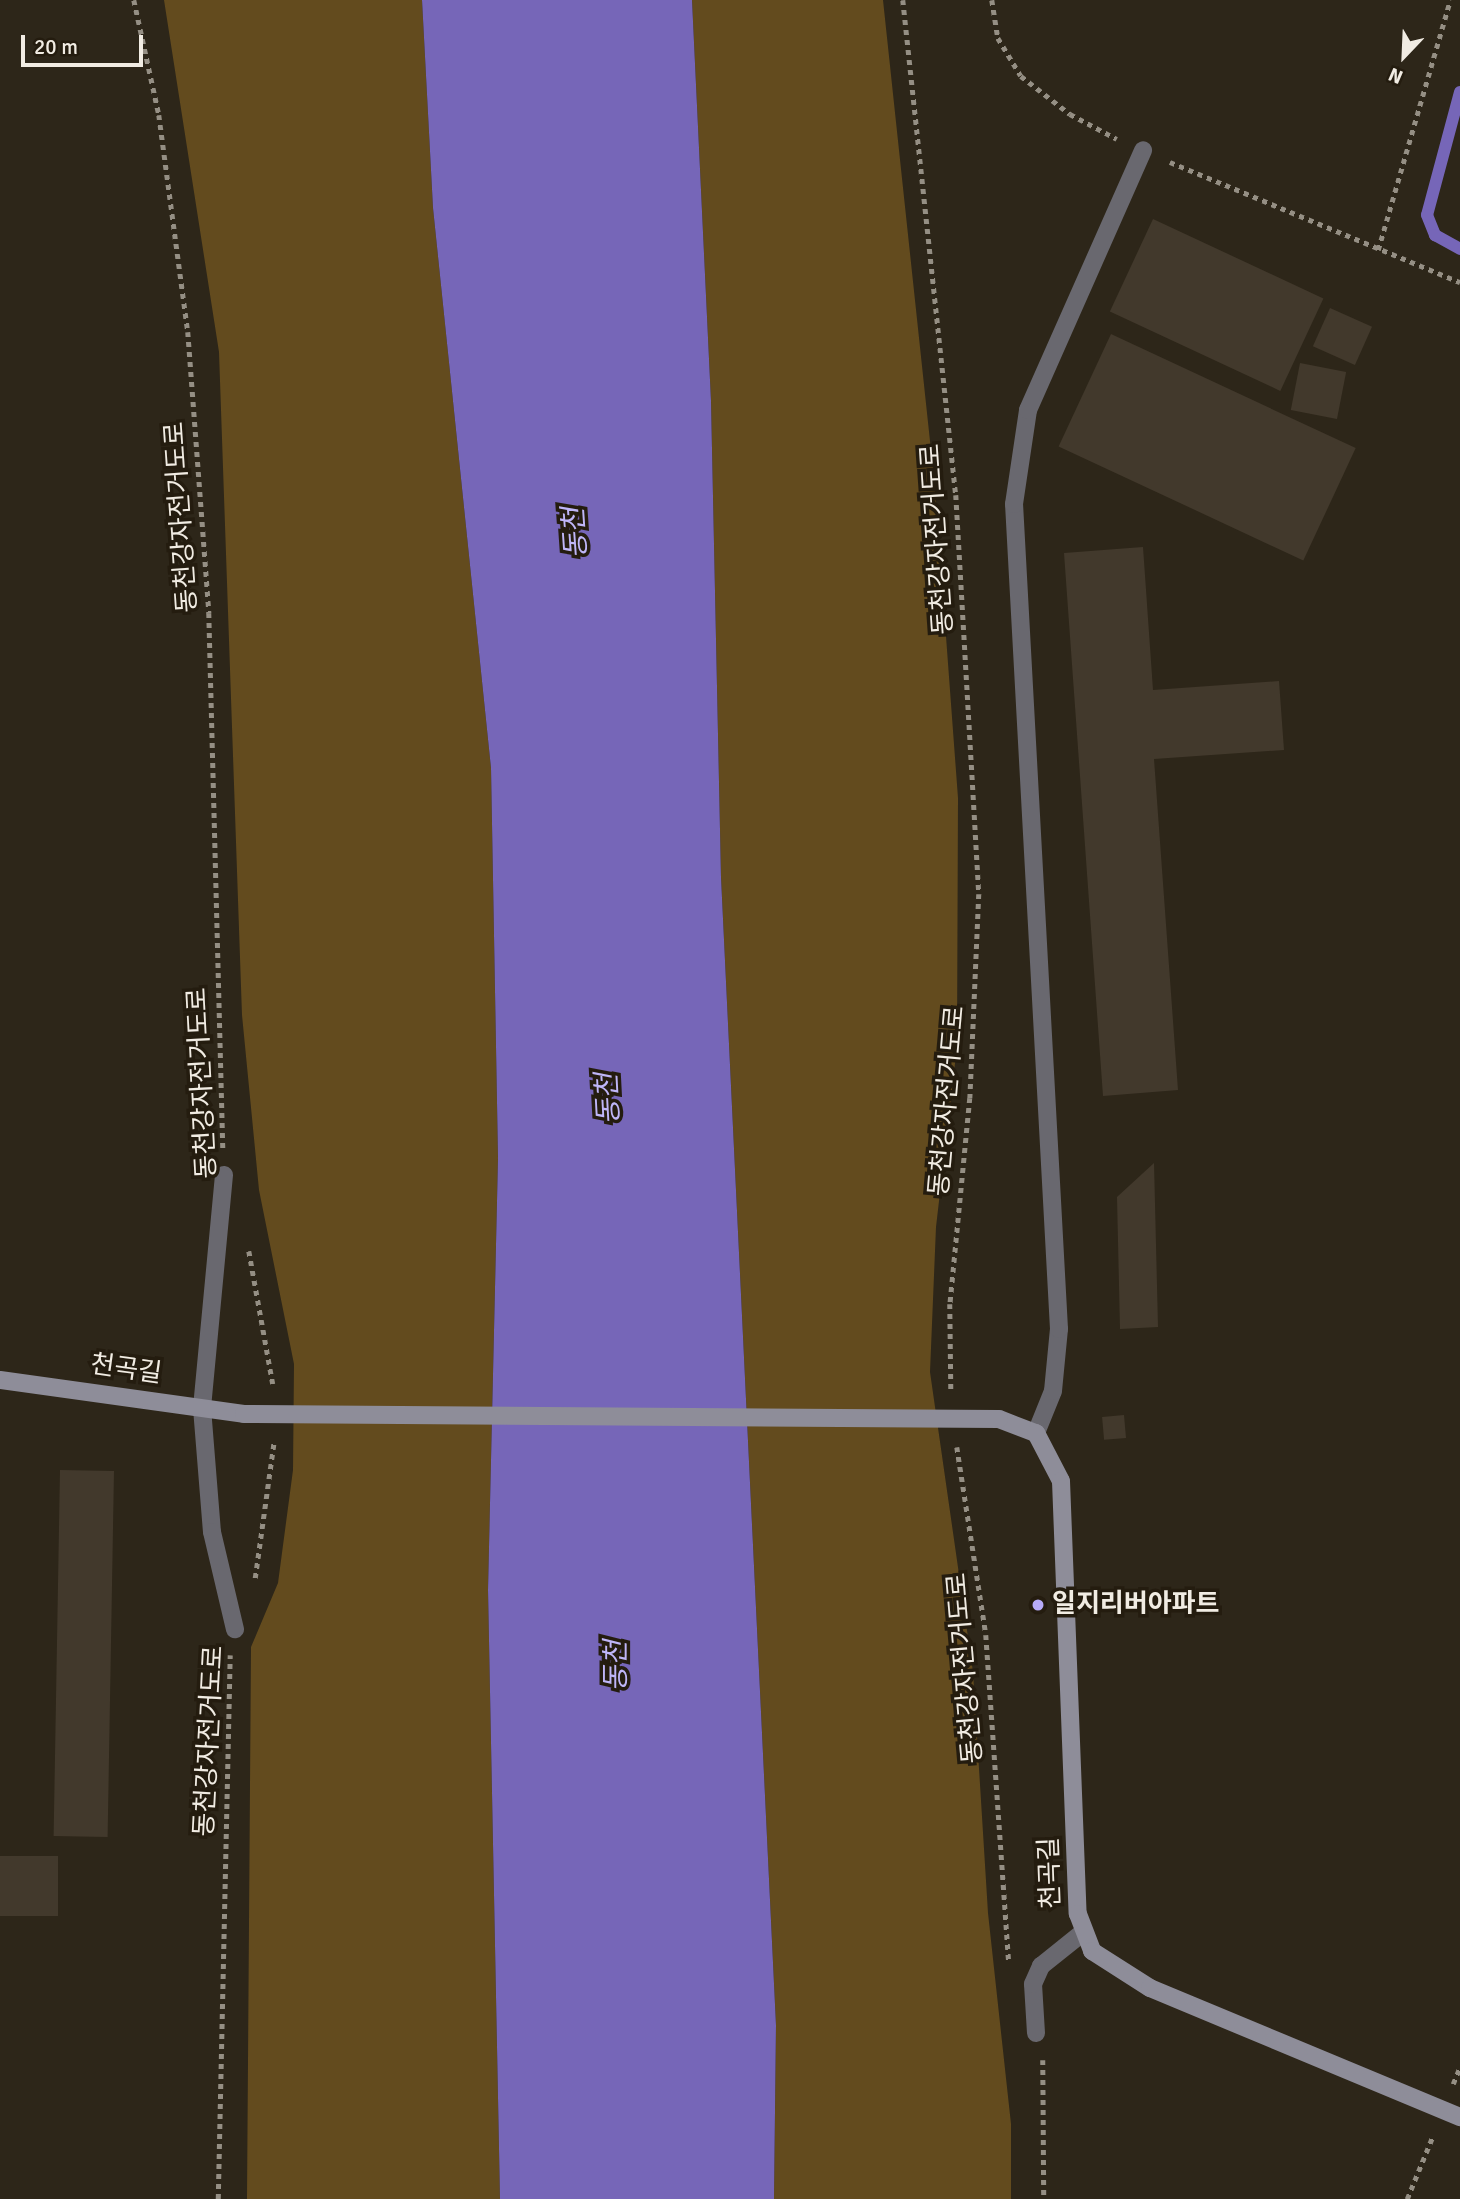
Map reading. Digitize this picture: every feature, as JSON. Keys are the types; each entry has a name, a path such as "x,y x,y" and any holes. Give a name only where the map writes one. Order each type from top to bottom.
{"street":[{"path":"1036,1433 1054,1391 1059,1329 1014,504 1028,410 1143,150"},
{"path":"224,1175 202,1408 212,1532 235,1629"},
{"name":"천곡길","path":"0,1380 244,1414 999,1419 1036,1433 1061,1482 1082,1934 1108,1965 1150,1988 1460,2117"},
{"path":"1035,2033 1033,1984 1041,1966 1082,1934"}],"path":[{"name":"동천강자전거도로","path":"134,0 159,115 189,345 209,613 224,1175"},
{"name":"동천강자전거도로","path":"903,0 956,495 979,894 973,1060 950,1304 952,1400"},
{"path":"992,0 998,38 1021,76 1070,114 1143,150 1460,282"},
{"path":"1378,250 1450,0"},
{"path":"246,1244 274,1399"},
{"name":"동천강자전거도로","path":"218,2199 227,1670 235,1629 265,1535 274,1426"},
{"name":"동천강자전거도로","path":"956,1436 986,1635 1010,1975"},
{"path":"1035,2033 1043,2058 1044,2199"}],"shaded area":[{"path":"164,0 422,0 433,208 491,768 498,1158 488,1590 500,2199 247,2199 251,1647 278,1583 293,1470 294,1364 259,1190 242,1015 219,352"},
{"path":"692,0 883,0 935,488 958,798 957,1046 936,1227 930,1372 973,1672 988,1913 1011,2124 1011,2199 774,2199 776,2025 721,877 711,401"}],"water":[{"name":"동천","path":"422,0 692,0 711,401 721,877 776,2025 774,2199 500,2199 488,1590 498,1158 491,768 433,208"}],"building":[{"path":"1153,219 1323,298 1280,391 1110,311"},
{"path":"1330,308 1372,327 1355,365 1313,346"},
{"path":"1111,334 1356,448 1303,560 1059,446"},
{"path":"1300,363 1346,372 1337,419 1291,410"},
{"path":"1143,547 1153,690 1279,681 1284,750 1154,759 1178,1090 1103,1096 1064,553"},
{"path":"1154,1163 1158,1327 1120,1329 1117,1197"},
{"path":"1124,1415 1126,1438 1104,1440 1102,1417"},
{"path":"60,1470 114,1471 108,1837 54,1836"},
{"path":"0,1856 58,1856 58,1916 0,1916"}],"waterway":[{"path":"1460,92 1427,215 1435,235 1460,249"}],"place":[{"name":"일지리버아파트","path":"1038,1605"}]}
